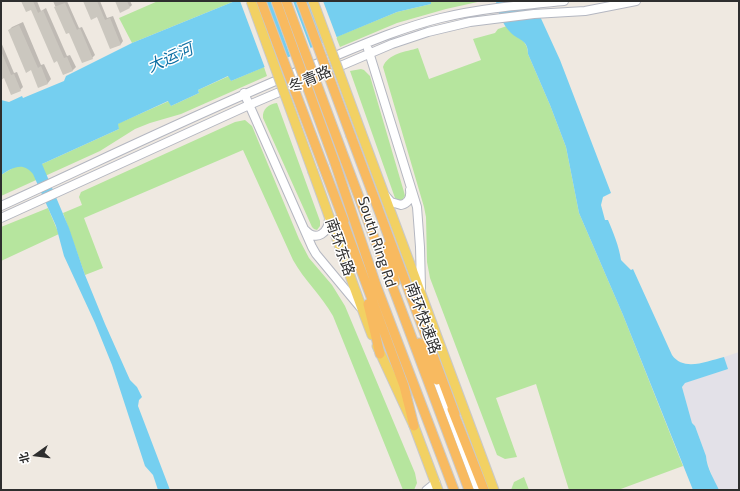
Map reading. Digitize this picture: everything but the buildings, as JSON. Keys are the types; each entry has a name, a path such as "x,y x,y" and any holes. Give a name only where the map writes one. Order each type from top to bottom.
{"highway":[{"path":"261,1 404,386 414,426"},
{"name":"South Ring Rd","path":"276,1 335,163 376,286 454,490"},
{"name":"南环快速路","path":"286,1 469,490"},
{"path":"301,1 484,490"},
{"path":"376,203 396,282"},
{"name":"南环快速路","path":"362,207 396,282 417,339 442,419"},
{"path":"341,216 376,286"},
{"path":"360,253 448,490"},
{"path":"359,263 380,354"},
{"path":"417,339 455,414"}],"main road":[{"name":"南环东路","path":"250,1 363,311 380,354 414,426 437,486"},
{"path":"313,1 494,490"},
{"name":"冬青路","path":"1,206 244,93 366,44 427,22 455,15 494,8 564,1"},
{"name":"冬青路","path":"1,218 249,105 392,44 428,32 470,22 544,13 585,11 636,1"},
{"path":"366,44 416,207 419,225 421,293"},
{"path":"244,93 316,254 363,311"},
{"path":"384,193 393,203 399,205 404,204 410,198 410,185"},
{"path":"304,230 315,236 323,233 328,228 329,216"}],"street":[{"path":"434,375 477,490"},
{"path":"426,490 437,486"}],"shaded area":[{"path":"739,352 739,490 719,490 714,482 695,426 692,423 682,387 684,383 727,369 724,357"}],"green space":[{"path":"158,1 235,1 132,43 119,18"},
{"path":"431,1 482,1 446,9 397,23 340,47 336,37 397,12 431,4"},
{"path":"507,26 526,45 528,54 550,105 566,147 579,213 623,315 683,466 618,490 569,490 536,384 496,398 517,457 505,459 497,455 430,278 427,262 426,217 424,207 383,67 385,62 393,56 418,48 429,79 481,60 473,39 495,33 498,29"},
{"path":"264,67 267,76 181,114 135,129 100,151 1,196 1,175 16,166 42,164 119,129 117,124 169,101 171,106 199,93 198,90 229,76 231,81"},
{"path":"361,69 370,76 404,192 405,196 402,200 398,201 395,198 350,71"},
{"path":"277,103 320,221 320,226 317,230 312,227 263,118 265,110 271,104"},
{"path":"245,120 252,126 299,239 309,258 332,285 345,306 415,473 417,483 414,490 403,490 333,316 293,260 243,150 84,218 103,268 85,275 63,213 82,205 79,197 81,192 235,122"},
{"path":"48,208 59,234 1,261 1,227"},
{"path":"524,477 529,490 511,490 514,482"}],"water":[{"name":"大运河","path":"235,1 431,1 431,4 397,12 231,81 228,76 198,90 199,93 171,106 168,101 118,124 119,129 42,164 69,228 85,275 105,324 130,380 137,387 142,397 139,400 138,406 170,490 158,490 153,475 145,466 112,365 95,323 64,256 56,226 33,174 25,168 17,167 1,175 1,100 9,102 22,96 23,98 64,81 66,76 132,43"},
{"path":"496,1 533,1 560,60 611,193 603,197 601,205 605,220 608,220 612,229 621,260 631,270 633,269 672,355 677,360 689,364 703,363 724,357 728,369 685,383 682,387 692,423 695,426 706,456 709,470 719,490 693,490 623,315 579,213 566,147 528,54 527,46 505,26 499,14"}],"pier":[{"path":"240,1 256,1 278,63 265,68"},
{"path":"271,1 293,1 311,49 291,58"},
{"path":"308,1 323,1 337,38 324,44"}]}
